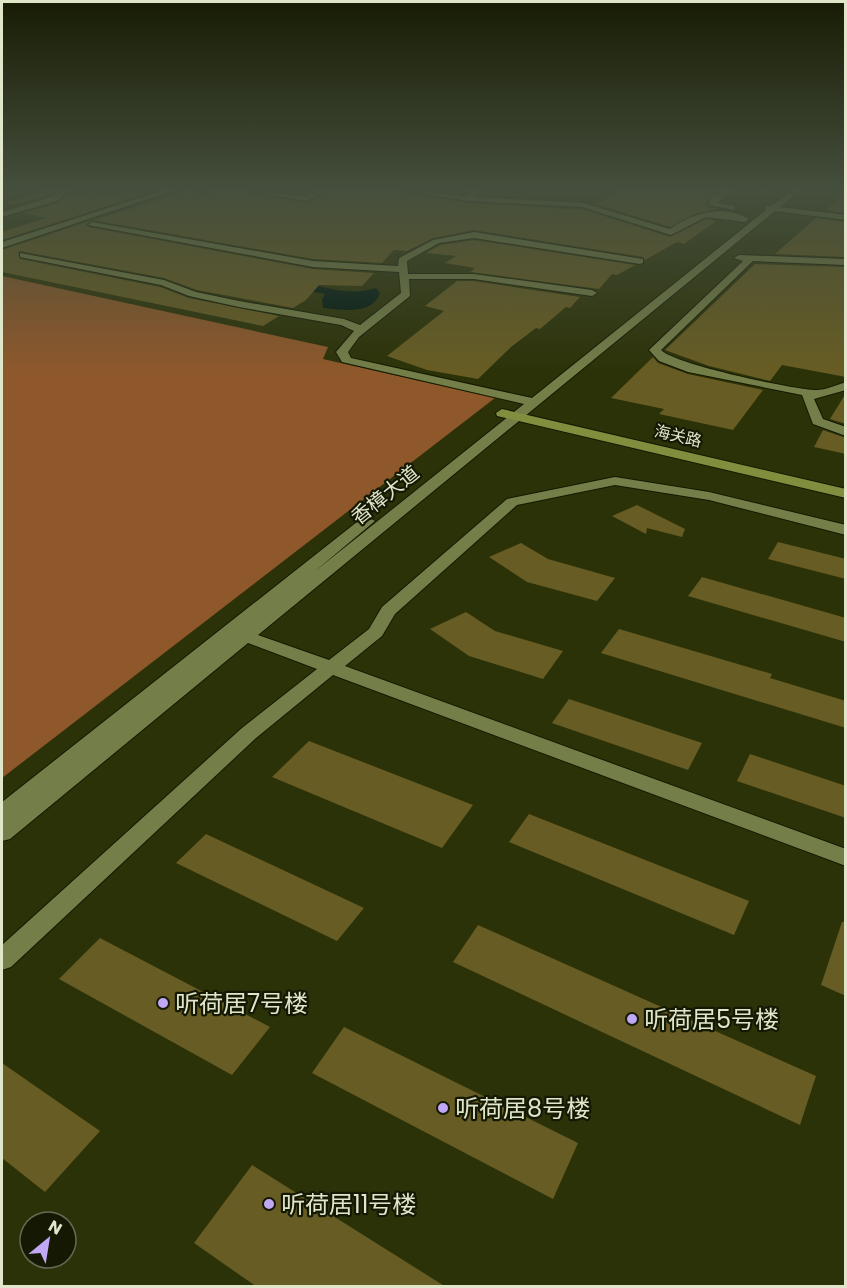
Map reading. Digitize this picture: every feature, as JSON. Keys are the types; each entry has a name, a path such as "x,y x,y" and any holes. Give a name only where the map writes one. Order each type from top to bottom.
{"main road":[{"name":"海关路","path":"518,408 846,483"},
{"name":"海关路","path":"518,408 846,494"}],"street":[{"path":"240,251 313,264 402,273 464,274 592,293"},
{"path":"412,251 402,260 406,294 361,330 342,352 346,360 518,408"},
{"path":"576,251 639,261"},
{"name":"香樟大道","path":"708,255 712,251"},
{"name":"香樟大道","path":"2,813 518,408 712,251"},
{"path":"23,255 164,283 193,294 238,304 290,311 344,322 361,330"},
{"path":"708,255 846,262"},
{"path":"751,258 656,350 663,359 692,369 814,394"},
{"path":"290,311 357,314 391,305"},
{"path":"846,386 807,397 818,421 846,432"},
{"name":"香樟大道","path":"2,833 245,636 518,408"},
{"path":"2,960 249,733 376,632 388,611 512,502 615,481 709,496 846,530"},
{"path":"245,636 846,858"}],"shaded area":[{"path":"2,276 328,347 323,359 495,398 2,778"}],"water":[{"path":"293,279 345,291 376,288 380,293 371,305 364,308 348,310 323,308 322,299 325,294 304,290"}],"building":[{"path":"2,251 20,251 18,253 20,259 160,287 189,298 279,316 263,326 2,272"},
{"path":"21,251 217,251 313,269 374,273 362,286 319,285 306,300 293,308 197,290 164,278"},
{"path":"268,251 393,251 382,263 313,259"},
{"path":"429,251 546,251 635,265 617,275 612,274 599,289 470,272 475,268 445,263 456,256 426,253"},
{"path":"606,251 661,251 645,260 643,257"},
{"path":"778,251 846,251 846,257 775,254"},
{"path":"755,264 846,267 846,377 782,365 770,381 709,366 665,350"},
{"path":"457,281 474,281 580,297 570,308 566,307 540,329 536,328 511,347 478,379 427,370 387,356 444,311 425,306"},
{"path":"653,357 658,363 688,374 763,390 733,430 659,414 664,409 611,398"},
{"path":"846,393 846,424 830,419"},
{"path":"823,430 846,438 846,454 814,447"},
{"path":"637,505 685,529 682,537 647,528 646,534 612,516"},
{"path":"778,542 846,559 846,579 768,559"},
{"path":"521,543 548,559 615,578 597,601 527,582 489,557"},
{"path":"702,577 846,618 846,642 688,596"},
{"path":"466,612 495,631 563,651 543,679 469,656 430,629"},
{"path":"619,629 772,674 770,678 846,701 846,728 601,653"},
{"path":"569,699 702,743 688,770 552,723"},
{"path":"309,741 473,805 442,848 272,777"},
{"path":"750,754 846,786 846,818 737,781"},
{"path":"529,814 749,901 734,935 509,842"},
{"path":"206,834 364,908 337,941 176,863"},
{"path":"842,922 846,922 846,996 821,985"},
{"name":"听荷居5号楼","path":"478,925 816,1076 800,1125 453,962"},
{"name":"听荷居7号楼","path":"100,938 270,1027 232,1075 59,979"},
{"name":"听荷居8号楼","path":"344,1027 578,1143 553,1199 312,1073"},
{"path":"2,1063 100,1131 45,1192 2,1158"},
{"name":"听荷居11号楼","path":"252,1165 446,1287 257,1287 194,1243"}],"place":[{"name":"听荷居7号楼","path":"163,1003"},
{"name":"听荷居5号楼","path":"632,1019"},
{"name":"听荷居8号楼","path":"443,1108"},
{"name":"听荷居11号楼","path":"269,1204"}]}
